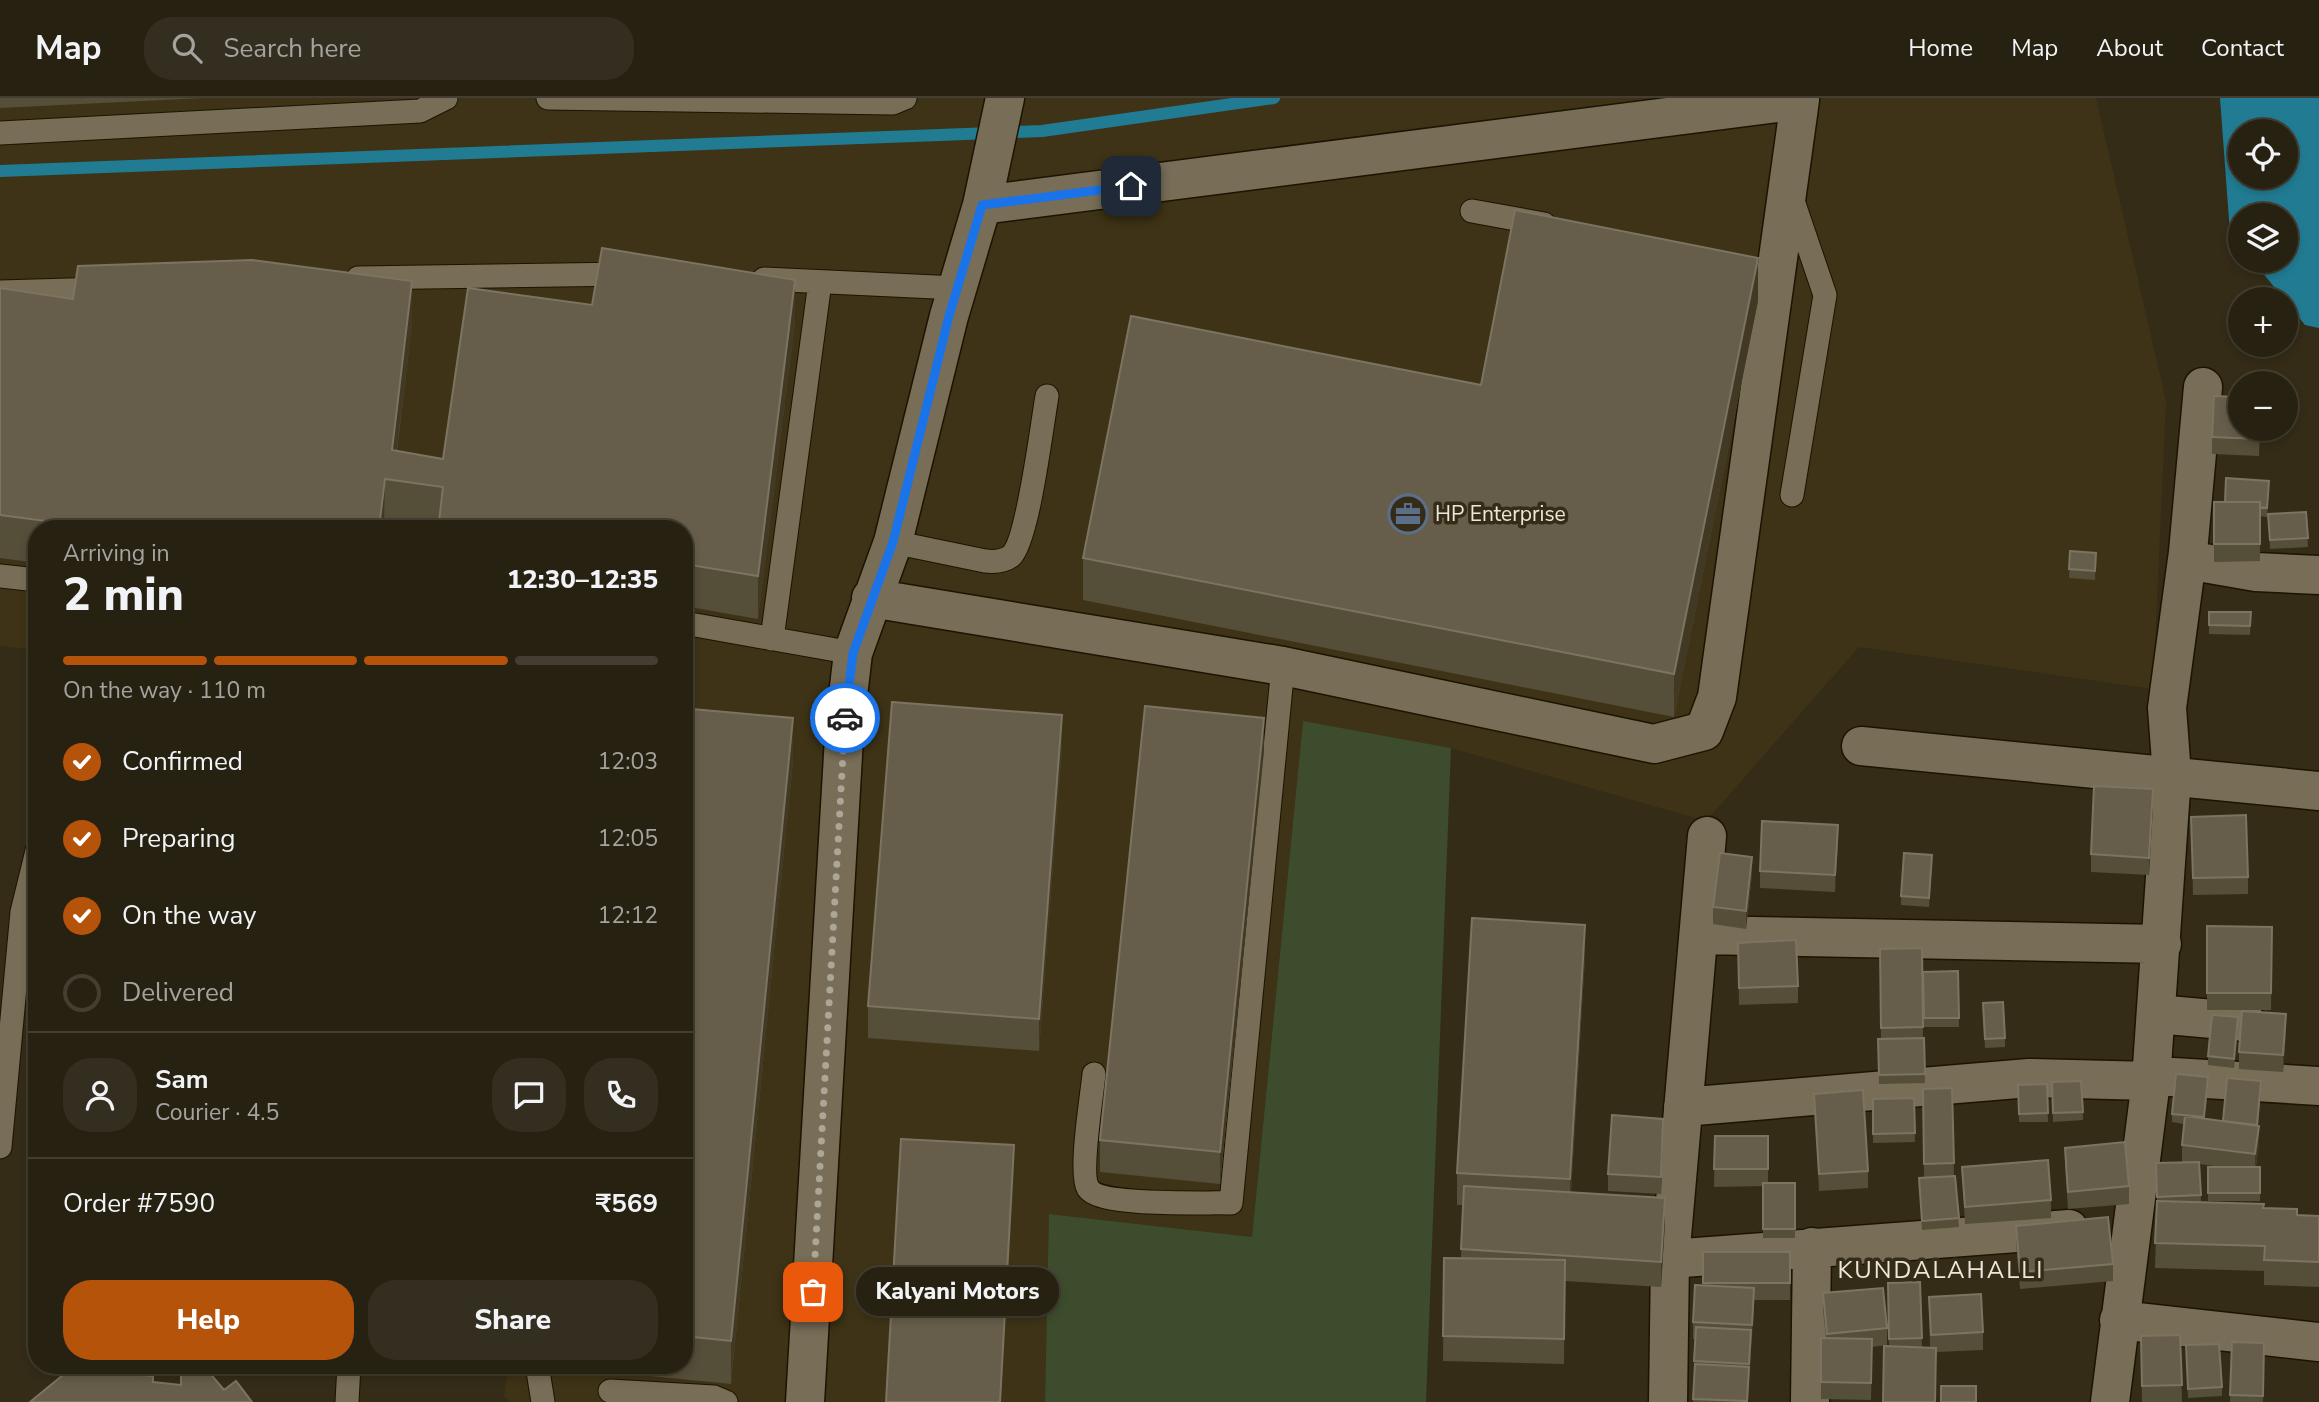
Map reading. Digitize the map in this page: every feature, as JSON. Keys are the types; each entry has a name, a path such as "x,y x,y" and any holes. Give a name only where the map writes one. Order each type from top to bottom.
{"street":[{"path":"871,598 1283,666 1654,744 1704,731 1717,697 1765,263 1789,189 1801,99 982,205"},
{"path":"805,1402 845,721 853,653 893,542 957,288 982,205 1004,106"},
{"path":"2110,1402 2157,1014 2172,775 2167,708 2187,560 2203,387"},
{"path":"2187,560 2256,572 2319,575"},
{"path":"1861,746 2319,791"},
{"path":"1668,1402 1670,1259 1657,1199 1683,1107 1707,836"},
{"path":"1699,935 2162,944"},
{"path":"2157,1014 2246,1022"},
{"path":"1683,1107 2029,1078 2151,1078 2319,1086"},
{"path":"1670,1259 2132,1219 2174,1213"},
{"path":"1810,1402 1812,1247"},
{"path":"2119,1320 2319,1342"}],"lane":[{"path":"0,133 420,111 446,98"},
{"path":"548,98 893,103 905,98"},
{"path":"1789,189 1825,295 1792,495"},
{"path":"1472,211 1565,228"},
{"path":"340,278 653,275"},
{"path":"736,278 957,288"},
{"path":"772,639 820,282"},
{"path":"0,292 132,288"},
{"path":"893,542 985,561 998,562 1009,558 1022,534 1047,396"},
{"path":"0,576 28,579"},
{"path":"693,625 853,653"},
{"path":"1094,1074 1084,1171 1088,1188 1096,1195 1115,1199 1231,1203 1283,666"},
{"path":"0,1147 22,912 28,888"},
{"path":"347,1402 349,1374"},
{"path":"538,1374 543,1402"},
{"path":"610,1391 714,1397 726,1402"}],"shaded area":[{"path":"0,98 2096,98 2166,401 2153,689 1859,647 1706,821 1451,748 1303,721 1252,1237 1049,1214 1045,1402 510,1402 504,1396 507,1374 693,1374 693,520 28,520 28,649 0,646"}],"green space":[{"path":"1303,721 1451,748 1426,1402 1045,1402 1049,1214 1252,1237"}],"water":[{"path":"2220,98 2319,98 2319,328 2305,325 2298,316 2298,287 2274,287 2263,273 2298,273 2298,203 2228,203 2228,206"}],"building":[{"name":"HP Enterprise","path":"1515,210 1758,258 1674,674 1083,558 1131,316 1481,385"},
{"path":"602,248 795,280 758,576 693,565 693,520 439,520 443,487 385,479 380,520 38,520 0,515 0,288 73,299 78,266 252,260 412,281 392,450 443,459 468,288 592,305"},
{"path":"2214,396 2228,397 2228,438 2212,437"},
{"path":"2226,478 2269,481 2267,508 2260,507 2260,502 2225,502"},
{"path":"2214,502 2260,502 2260,544 2214,544"},
{"path":"2306,512 2308,538 2270,540 2268,514"},
{"path":"2070,551 2096,553 2095,571 2069,569"},
{"path":"2209,612 2251,612 2250,626 2209,625"},
{"path":"892,702 1062,715 1039,1019 868,1006"},
{"path":"1145,706 1264,718 1220,1152 1100,1140"},
{"path":"693,709 793,718 731,1341 693,1337"},
{"path":"2094,786 2153,789 2149,858 2091,854"},
{"path":"2246,815 2248,877 2193,878 2191,817"},
{"path":"1762,821 1838,825 1835,875 1760,871"},
{"path":"1720,853 1752,857 1746,911 1713,907"},
{"path":"1904,853 1932,855 1929,898 1901,896"},
{"path":"1472,918 1585,925 1570,1179 1457,1173"},
{"path":"2207,926 2272,927 2271,993 2207,993"},
{"path":"1796,940 1798,986 1739,988 1738,943"},
{"path":"1922,948 1923,1027 1881,1028 1880,949"},
{"path":"1958,971 1959,1018 1924,1018 1923,972"},
{"path":"2003,1002 2005,1038 1985,1039 1983,1003"},
{"path":"2242,1011 2286,1014 2283,1055 2239,1052"},
{"path":"2212,1015 2238,1017 2234,1059 2208,1056"},
{"path":"1924,1038 1925,1074 1879,1075 1878,1039"},
{"path":"2176,1074 2208,1077 2204,1117 2172,1114"},
{"path":"2227,1078 2261,1081 2257,1125 2223,1121"},
{"path":"2081,1081 2083,1112 2053,1113 2052,1082"},
{"path":"2047,1084 2048,1113 2019,1114 2018,1085"},
{"path":"1952,1088 1954,1163 1924,1164 1923,1089"},
{"path":"1863,1090 1868,1171 1819,1174 1814,1094"},
{"path":"1914,1098 1915,1133 1873,1134 1873,1099"},
{"path":"1612,1115 1663,1119 1661,1177 1608,1174"},
{"path":"2185,1116 2259,1126 2255,1154 2182,1145"},
{"path":"1715,1136 1768,1136 1768,1169 1714,1169"},
{"path":"901,1139 1014,1145 1000,1402 886,1402"},
{"path":"2125,1142 2129,1186 2068,1192 2065,1148"},
{"path":"2048,1160 2051,1200 1965,1207 1962,1167"},
{"path":"2199,1162 2201,1195 2157,1197 2156,1163"},
{"path":"2208,1167 2260,1167 2260,1193 2208,1193"},
{"path":"1955,1176 1959,1218 1922,1221 1919,1178"},
{"path":"1763,1183 1795,1183 1795,1229 1763,1229"},
{"path":"1464,1186 1665,1198 1661,1262 1461,1249"},
{"path":"2157,1201 2264,1204 2263,1208 2297,1209 2297,1215 2319,1216 2319,1262 2264,1260 2265,1246 2155,1243"},
{"path":"2108,1217 2113,1264 2020,1272 2016,1226"},
{"path":"1703,1252 1790,1252 1790,1283 1703,1283"},
{"path":"1444,1258 1565,1260 1564,1339 1443,1336"},
{"path":"1920,1282 1922,1338 1889,1339 1888,1283"},
{"path":"1695,1285 1754,1288 1752,1325 1693,1322"},
{"path":"1883,1288 1887,1328 1827,1334 1823,1293"},
{"path":"1981,1294 1983,1332 1931,1335 1929,1297"},
{"path":"1696,1327 1751,1330 1749,1364 1694,1361"},
{"path":"2180,1335 2182,1385 2142,1386 2141,1336"},
{"path":"1821,1338 1872,1339 1871,1383 1821,1382"},
{"path":"2232,1342 2264,1343 2263,1396 2230,1395"},
{"path":"2219,1344 2222,1387 2188,1389 2186,1345"},
{"path":"1884,1346 1936,1348 1935,1402 1883,1402"},
{"path":"1695,1364 1749,1367 1747,1401 1693,1399"},
{"path":"133,1374 153,1376 153,1382 181,1385 181,1374 211,1374 224,1390 236,1381 252,1402 30,1402 63,1375"},
{"path":"1941,1386 1976,1386 1976,1402 1941,1402"}],"waterway":[{"path":"0,171 1042,131 1274,98"}],"way so far":[{"path":"813,1292 845,718"}],"place":[{"name":"HP Enterprise","path":"1408,514"},
{"name":"Kalyani Motors","path":"813,1292"}],"district":[{"name":"KUNDALAHALLI","path":"1941,1270"}],"route":[{"path":"845,718 853,653 893,542 949,316 982,205 1131,186"}]}
